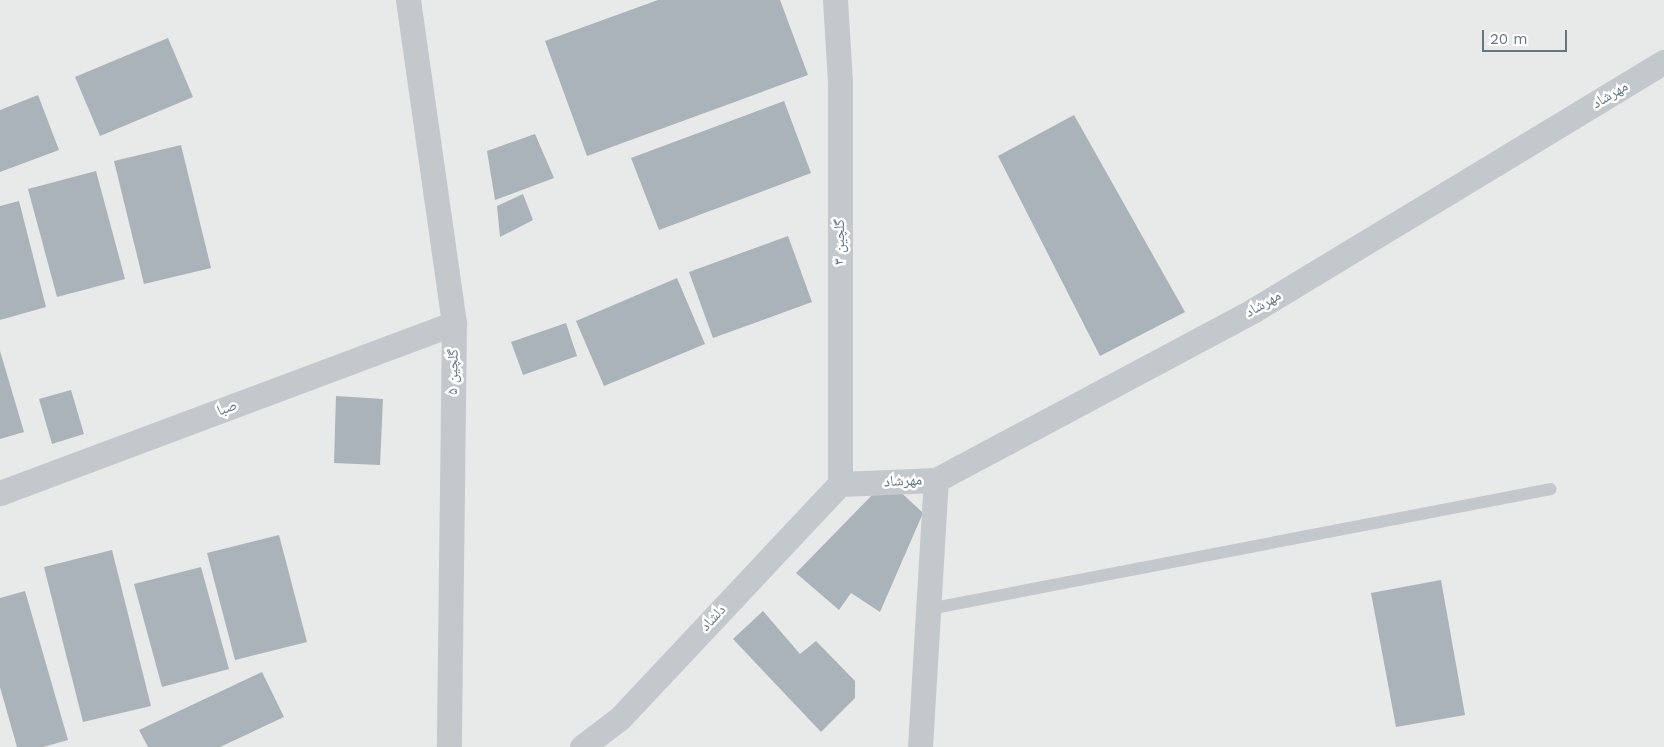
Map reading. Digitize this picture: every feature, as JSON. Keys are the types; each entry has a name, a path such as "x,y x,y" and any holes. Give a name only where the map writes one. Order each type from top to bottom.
{"street":[{"name":"گلچین ۵","path":"408,0 454,323 449,747"},
{"name":"گلچین ۳","path":"835,0 840,81 840,484"},
{"name":"مهرشاد","path":"840,484 936,480 1254,310 1664,62"},
{"name":"صبا","path":"0,493 454,323"},
{"path":"920,747 936,480"},
{"name":"دلشاد","path":"582,747 620,718 840,484"}],"lane":[{"path":"929,609 1551,489"}],"shaded area":[{"path":"0,0 1664,0 1664,747 0,747"}],"building":[{"path":"658,0 780,0 808,75 587,156 545,41"},
{"path":"168,38 193,97 100,136 75,77"},
{"path":"38,95 59,150 0,172 0,110"},
{"path":"784,101 811,173 659,230 631,158"},
{"path":"1074,115 1185,312 1100,356 998,156"},
{"path":"535,134 554,178 495,200 487,151"},
{"path":"181,145 211,268 144,284 114,161"},
{"path":"96,171 125,279 57,297 28,189"},
{"path":"523,194 533,220 500,237 497,206"},
{"path":"19,201 46,307 0,320 0,206"},
{"path":"788,236 812,302 713,338 689,272"},
{"path":"677,278 705,344 604,386 576,321"},
{"path":"566,323 577,356 523,375 511,342"},
{"path":"0,351 24,432 0,439"},
{"path":"71,390 84,434 52,444 39,399"},
{"path":"336,396 383,399 380,465 334,463"},
{"path":"892,484 923,513 880,612 851,593 839,610 796,573 879,488"},
{"path":"279,535 307,642 235,660 207,553"},
{"path":"112,550 151,706 83,722 44,567"},
{"path":"201,567 229,669 162,687 134,584"},
{"path":"1441,580 1465,715 1396,727 1371,593"},
{"path":"25,591 68,740 43,747 17,747 0,687 0,598"},
{"path":"763,611 800,654 816,641 855,681 855,698 821,732 733,639"},
{"path":"262,672 284,717 220,747 148,747 139,730"}]}
